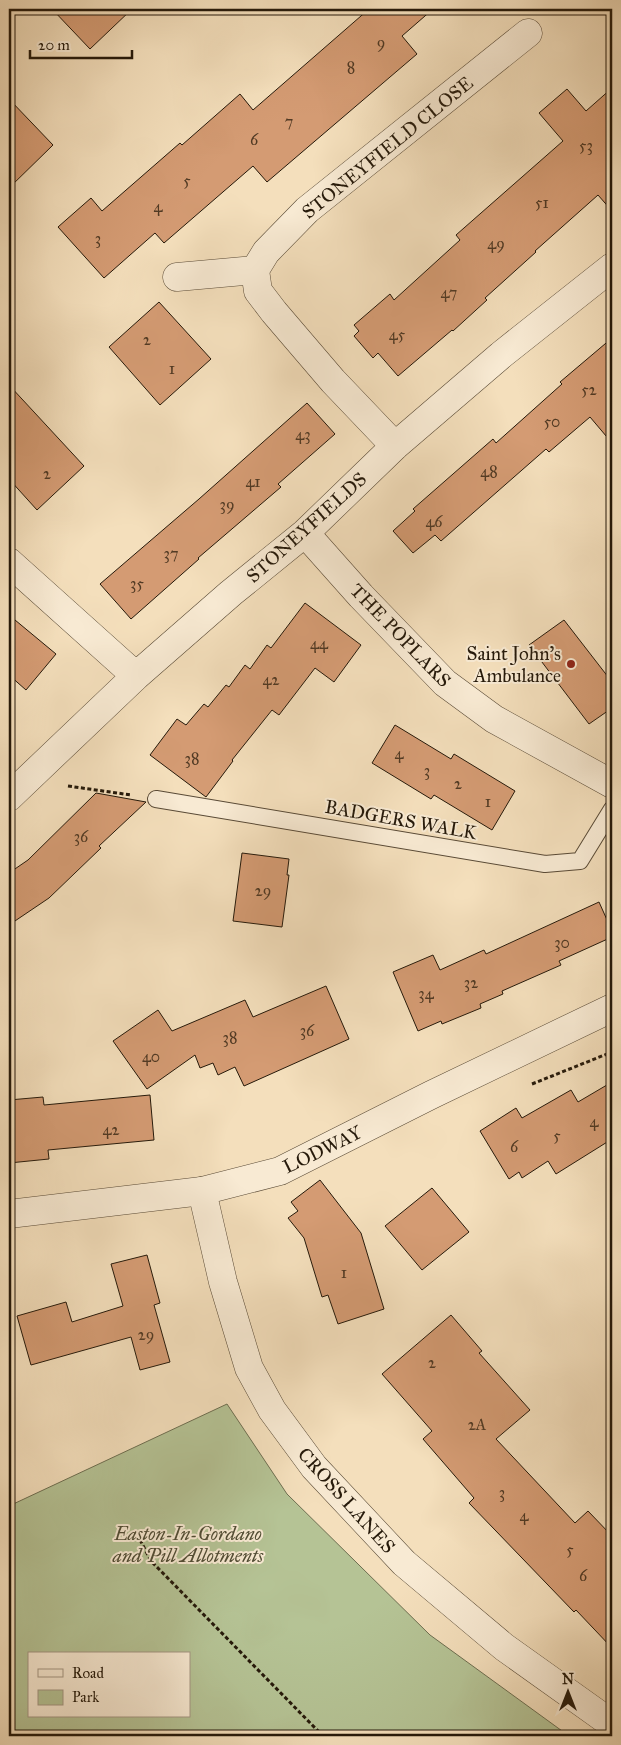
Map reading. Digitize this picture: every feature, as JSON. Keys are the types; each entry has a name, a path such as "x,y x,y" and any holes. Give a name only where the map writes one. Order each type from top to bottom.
{"street":[{"name":"STONEYFIELD CLOSE","path":"255,270 266,252 307,210 528,33"},
{"name":"STONEYFIELDS","path":"18,788 136,676 231,593 304,533 395,446 501,355 612,267"},
{"path":"177,277 255,270 258,291 274,312 332,381 395,446"},
{"name":"THE POPLARS","path":"304,533 361,596 445,683 494,718 612,784"},
{"path":"9,562 136,676"},
{"name":"LODWAY","path":"9,1214 202,1191 280,1171 431,1095 612,1008"},
{"name":"CROSS LANES","path":"202,1191 223,1282 249,1368 272,1410 314,1467 404,1563 504,1647 612,1724"}],"lane":[{"name":"BADGERS WALK","path":"156,798 545,864 580,861 612,808"}],"path":[{"path":"18,788 156,798"},
{"path":"526,1086 612,1052"},
{"path":"137,1534 151,1561 323,1736"}],"green space":[{"name":"Easton-In-Gordano and Pill Allotments","path":"227,1404 287,1494 430,1635 569,1736 9,1736 9,1506"}],"building":[{"path":"52,9 132,9 90,49"},
{"path":"369,9 433,9 402,36 417,54 267,182 253,166 164,243 155,233 104,278 58,227 91,198 102,211 240,94 253,110"},
{"path":"612,88 612,211 598,195 535,251 485,298 487,300 453,331 398,376 378,353 373,358 354,336 359,331 354,325 390,294 394,300 460,240 456,235 563,141 539,113 567,89 586,111"},
{"path":"9,99 53,145 9,188"},
{"path":"159,302 211,359 160,405 109,347"},
{"path":"612,338 612,443 590,417 549,452 546,449 441,541 435,535 413,553 393,531 415,511 413,509 493,439 496,443 562,384 560,382"},
{"path":"9,385 84,466 37,510 9,479"},
{"path":"307,403 335,434 278,484 281,487 198,558 131,619 100,584"},
{"path":"305,603 361,645 334,682 315,668 279,715 272,710 232,760 206,797 150,755 177,719 186,725 204,704 208,707 226,685 229,687 245,665 250,669 267,645 271,648"},
{"path":"9,615 56,654 26,690 9,675"},
{"name":"Saint John's Ambulance","path":"564,620 612,682 612,708 589,724 529,645"},
{"path":"395,725 451,759 454,754 515,791 492,830 434,795 431,799 372,763"},
{"path":"96,793 146,802 99,846 101,848 49,898 9,925 9,873 28,860"},
{"path":"242,853 289,859 287,875 289,875 282,927 233,921"},
{"path":"599,902 612,931 612,937 559,961 561,965 502,991 503,994 480,1004 481,1008 442,1024 441,1021 418,1031 393,972 433,955 440,970 484,950 486,954"},
{"path":"326,986 349,1039 244,1086 235,1067 218,1075 213,1063 200,1068 195,1055 147,1089 113,1041 158,1010 172,1031 245,1000 253,1017"},
{"path":"612,1082 612,1139 556,1174 548,1161 522,1178 519,1172 509,1179 480,1131 516,1108 522,1118 571,1090 578,1102"},
{"path":"150,1095 154,1140 48,1150 49,1159 9,1163 9,1100 43,1097 44,1105"},
{"path":"320,1180 361,1233 384,1309 338,1324 328,1295 322,1297 304,1238 288,1218 298,1211 291,1202"},
{"path":"432,1188 469,1232 422,1270 385,1226"},
{"path":"147,1255 160,1303 154,1305 170,1362 140,1370 131,1337 31,1365 17,1316 66,1302 72,1322 123,1306 111,1264"},
{"path":"451,1315 482,1351 479,1353 530,1410 496,1439 575,1523 588,1511 612,1536 612,1648 576,1610 574,1612 469,1503 474,1498 423,1439 432,1431 382,1374"}],"place":[{"name":"Saint John's Ambulance","path":"571,664"}]}
